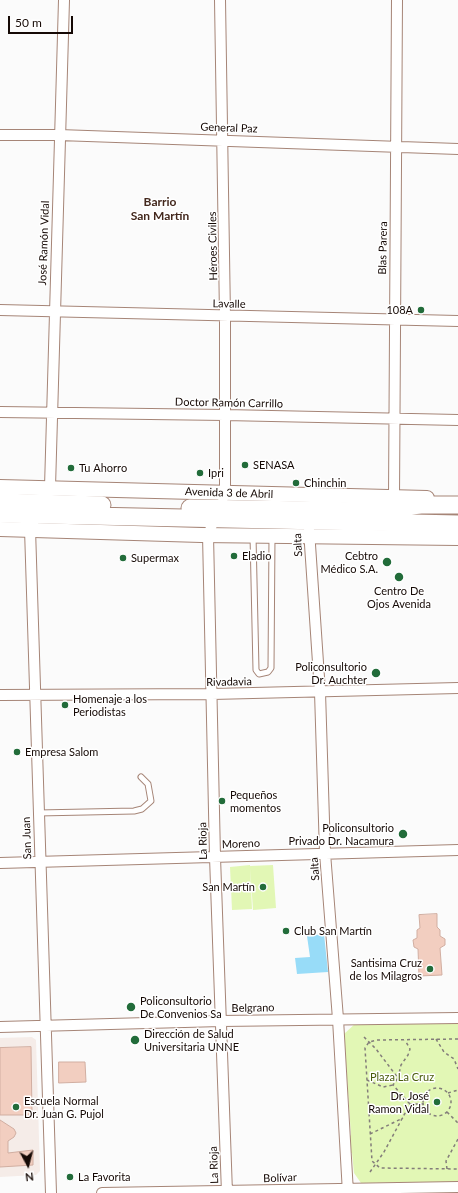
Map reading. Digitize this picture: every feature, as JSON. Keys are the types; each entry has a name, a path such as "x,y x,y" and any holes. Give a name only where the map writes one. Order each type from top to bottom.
{"highway":[{"name":"Avenida 3 de Abril","path":"0,502 45,502 217,514 361,517 458,524"},
{"name":"Avenida 3 de Abril","path":"0,514 45,502"},
{"path":"361,517 421,505 458,504"},
{"name":"Avenida 3 de Abril","path":"361,517 458,512"},
{"path":"361,517 458,531"}],"main road":[{"name":"Avenida 3 de Abril","path":"0,487 45,502 217,514 308,515 458,538"},
{"name":"Avenida 3 de Abril","path":"0,529 30,529 217,514 252,535 272,536 308,515 394,497 458,499"}],"street":[{"name":"José Ramón Vidal","path":"45,502 53,413 54,310 64,0"},
{"name":"Héroes Civiles","path":"217,514 225,415 223,140 220,0"},
{"name":"Blas Parera","path":"394,497 396,0"},
{"name":"General Paz","path":"0,135 59,135 223,140 458,149"},
{"name":"Lavalle","path":"0,310 54,310 225,316 458,321"},
{"name":"Doctor Ramón Carrillo","path":"0,412 458,420"},
{"path":"30,529 45,502"},
{"name":"La Rioja","path":"217,514 212,694 227,1192"},
{"name":"Salta","path":"308,515 320,692 325,853 338,1019 347,1190"},
{"name":"San Juan","path":"30,529 34,694 51,1193"},
{"name":"Rivadavia","path":"0,695 212,694 458,688"},
{"name":"Moreno","path":"0,864 458,850"},
{"name":"Belgrano","path":"0,1026 458,1018"},
{"name":"Bolívar","path":"102,1193 458,1187"}],"lane":[{"path":"252,535 256,670 259,674 268,672 271,668 272,536"},
{"path":"38,813 134,811 142,808 152,801 148,784 141,777"}],"path":[{"path":"364,1037 376,1048 398,1078"},
{"path":"458,1039 377,1040 369,1042 365,1048 372,1161 380,1168 458,1169"},
{"path":"367,1080 384,1087 393,1085 398,1078 401,1065 410,1049 405,1040"},
{"path":"436,1040 444,1052 454,1059 458,1069"},
{"path":"393,1085 410,1104 423,1104"},
{"path":"433,1088 441,1088 448,1093 451,1105 447,1112 439,1116 430,1114 424,1108 423,1104 426,1093 433,1088"},
{"path":"448,1093 458,1090"},
{"path":"370,1172 384,1152 410,1104"},
{"path":"447,1112 458,1123"},
{"path":"370,1134 402,1118"},
{"path":"447,1169 446,1161 458,1139"}],"shaded area":[{"name":"Escuela Normal Dr. Juan G. Pujol","path":"32,1037 36,1040 40,1171 36,1175 0,1177 0,1038"}],"green space":[{"name":"San Martín","path":"250,865 252,909 232,910 230,867"},
{"name":"San Martín","path":"273,865 276,908 253,910 250,866"},
{"name":"Plaza La Cruz","path":"458,1020 458,1182 361,1183 354,1173 352,1153 349,1153 348,1138 351,1135 344,1034 357,1022"}],"water":[{"path":"324,934 328,972 297,974 295,958 310,957 307,936"}],"building":[{"path":"437,914 437,927 440,930 440,936 445,939 445,945 440,948 442,975 419,976 418,949 414,947 413,940 417,938 417,930 420,928 419,915"},
{"name":"Escuela Normal Dr. Juan G. Pujol","path":"31,1047 32,1115 0,1115 0,1048"},
{"path":"59,1062 85,1062 86,1082 59,1083"},
{"path":"0,1120 14,1129 16,1133 14,1137 8,1141 8,1153 33,1150 33,1165 0,1167"}],"place":[{"name":"108A","path":"421,310"},
{"name":"SENASA","path":"245,465"},
{"name":"Tu Ahorro","path":"71,468"},
{"name":"Ipri","path":"200,473"},
{"name":"Chinchin","path":"296,483"},
{"name":"Eladio","path":"234,556"},
{"name":"Supermax","path":"123,558"},
{"name":"Cebtro Médico S.A.","path":"387,562"},
{"name":"Centro De Ojos Avenida","path":"399,577"},
{"name":"Policonsultorio Dr. Auchter","path":"376,673"},
{"name":"Homenaje a los Periodistas","path":"65,705"},
{"name":"Empresa Salom","path":"17,752"},
{"name":"Pequeños momentos","path":"222,801"},
{"name":"Policonsultorio Privado Dr. Nacamura","path":"403,834"},
{"name":"San Martín","path":"263,887"},
{"name":"Club San Martín","path":"286,931"},
{"name":"Santisima Cruz de los Milagros","path":"430,969"},
{"name":"Policonsultorio De Convenios Sa","path":"131,1007"},
{"name":"Dirección de Salud Universitaria UNNE","path":"135,1040"},
{"name":"Dr. José Ramon Vidal","path":"437,1102"},
{"name":"Escuela Normal Dr. Juan G. Pujol","path":"16,1107"},
{"name":"La Favorita","path":"70,1177"}],"district":[{"name":"Barrio San Martín","path":"160,209"}]}
